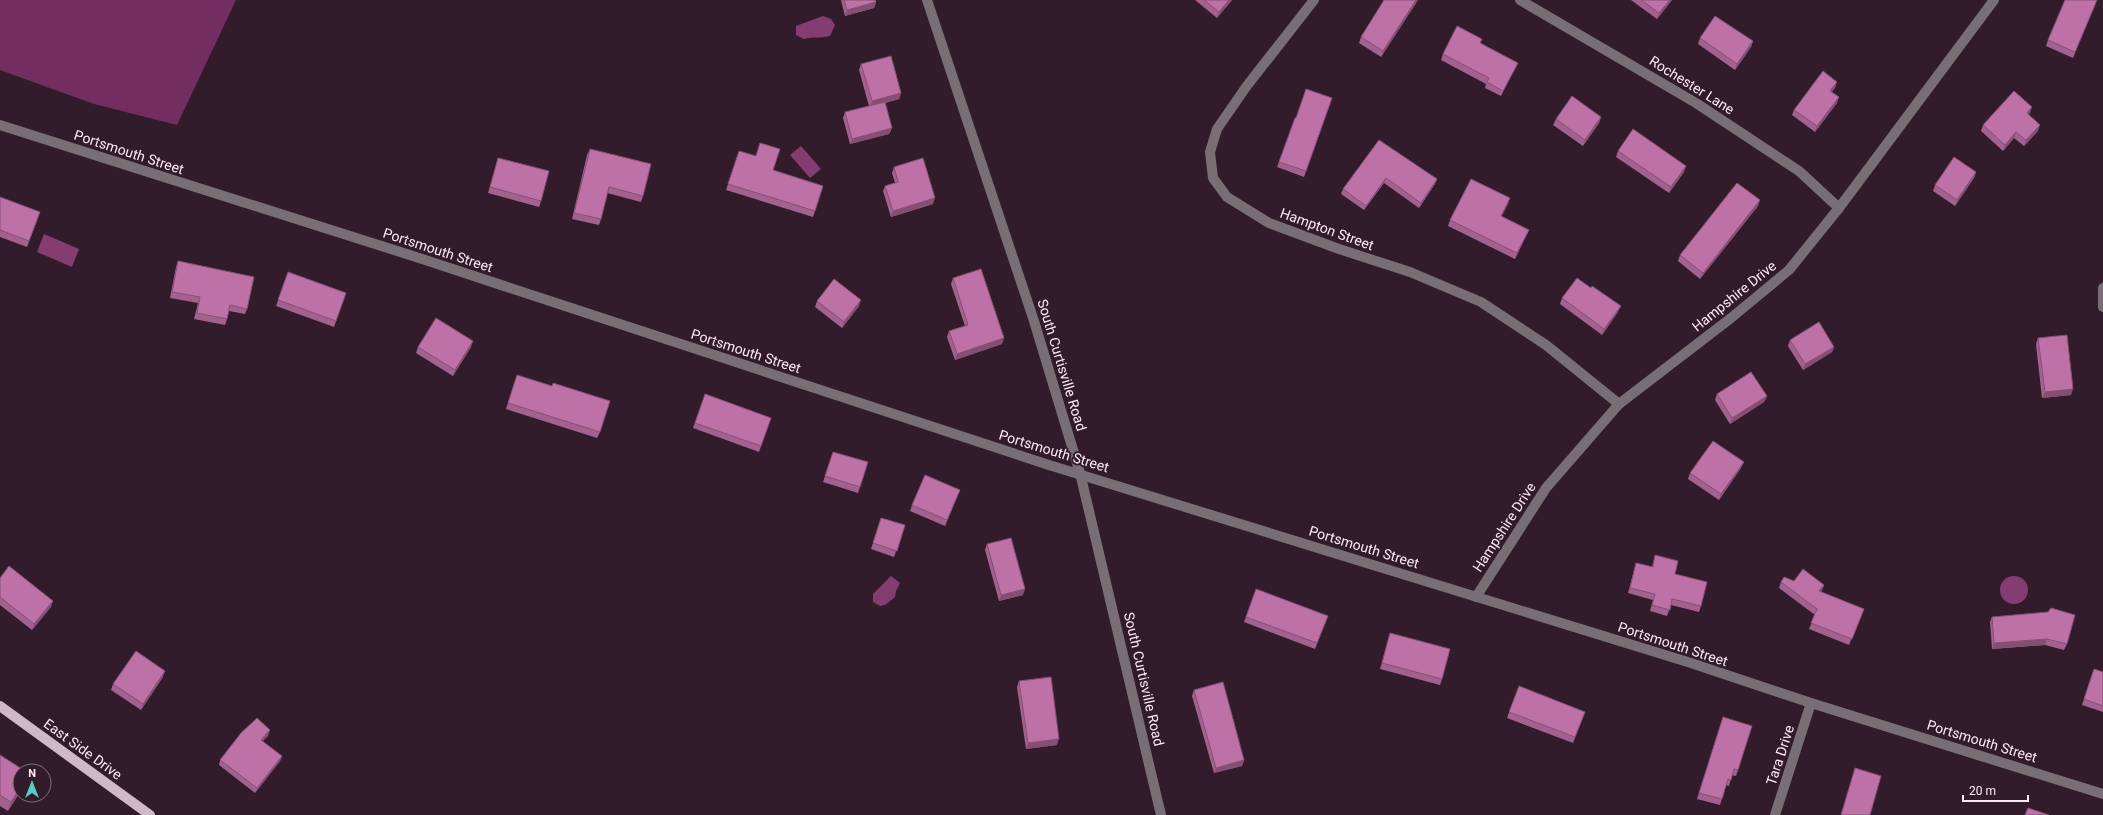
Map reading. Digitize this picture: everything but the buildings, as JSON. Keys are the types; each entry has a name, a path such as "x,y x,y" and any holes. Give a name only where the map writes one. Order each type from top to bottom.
{"main road":[{"name":"East Side Drive","path":"0,706 150,815"}],"street":[{"name":"South Curtisville Road","path":"926,0 1034,321 1080,473 1161,815"},
{"name":"Hampton Street","path":"1314,0 1246,87 1217,129 1210,152 1213,178 1216,183 1228,197 1269,223 1339,249 1410,272 1481,302 1546,345 1620,404"},
{"name":"Rochester Lane","path":"1520,0 1696,102 1799,171 1839,208"},
{"name":"Hampshire Drive","path":"1476,597 1546,488 1620,404 1731,318 1789,270 1839,208 1994,0"},
{"name":"Portsmouth Street","path":"0,125 428,261 1049,465 1080,473 2103,794"},
{"path":"2103,288 2103,307"},
{"name":"Tara Drive","path":"1775,815 1811,703"}],"shaded area":[{"path":"0,0 236,0 177,125 94,104 0,70"},
{"path":"823,16 831,19 835,25 830,36 804,39 796,35 796,26"},
{"path":"801,146 821,169 810,178 790,155"},
{"path":"44,234 79,249 72,267 37,252"},
{"path":"891,576 900,583 895,597 885,605 880,606 873,602 873,594"},
{"path":"2014,576 2024,580 2028,590 2024,600 2014,604 2004,600 2000,590 2004,580"}]}
